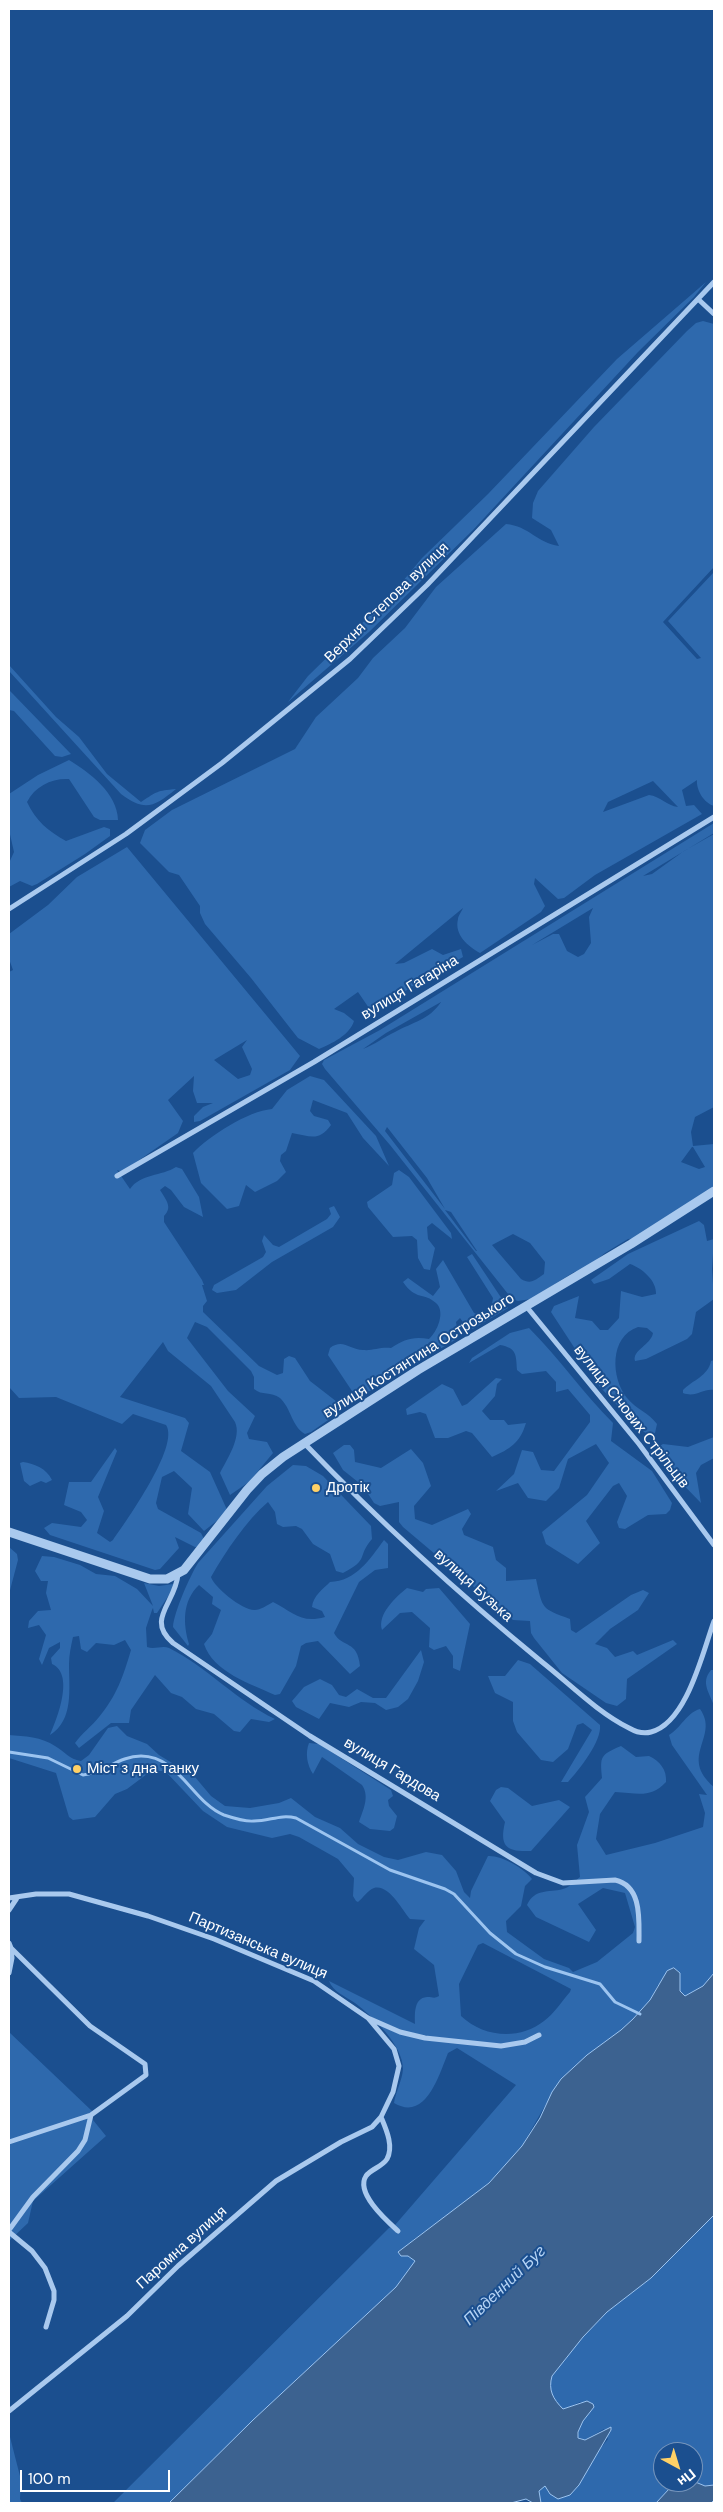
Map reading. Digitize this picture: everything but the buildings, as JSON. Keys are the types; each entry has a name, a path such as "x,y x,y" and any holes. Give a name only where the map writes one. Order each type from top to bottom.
{"street":[{"name":"Верхня Степова вулиця","path":"9,910 126,834 222,763 350,659 427,585 714,282"},
{"path":"698,299 714,314"},
{"name":"вулиця Гагаріна","path":"117,1176 314,1062 714,817"},
{"name":"вулиця Костянтина Острозького","path":"9,1532 150,1579 167,1579 178,1574 184,1570 262,1474 304,1444 418,1370 714,1190"},
{"name":"вулиця Січових Стрільців","path":"526,1306 638,1444 714,1545"},
{"name":"вулиця Бузька","path":"304,1444 350,1490 483,1614 603,1712 637,1732 649,1733 666,1725 681,1704 698,1672 714,1620"},
{"name":"вулиця Гардова","path":"178,1574 177,1587 162,1613 160,1627 164,1635 173,1643 310,1736 536,1873 564,1883 615,1880 623,1882 632,1889 636,1896 639,1941"},
{"name":"Партизанська вулиця","path":"9,1898 36,1894 69,1894 148,1916 214,1940 314,1981 368,2018 400,2032 425,2038 501,2046 525,2042 538,2035"},
{"path":"9,1910 17,1898"},
{"path":"9,1973 12,1958 10,1946"},
{"path":"9,2142 91,2115 146,2075 145,2064 90,2026 10,1946"},
{"name":"Паромна вулиця","path":"9,2411 127,2316 178,2266 276,2181 341,2142 367,2130 381,2117 393,2092 399,2066 394,2049 368,2018"},
{"path":"46,2327 54,2300 54,2291 45,2268 32,2251 9,2231 33,2197 78,2151 85,2140 91,2115"},
{"path":"381,2117 388,2137 389,2152 382,2164 366,2176 364,2185 369,2200 398,2231"}],"shaded area":[{"path":"706,282 694,297 638,352 473,530 369,632 288,702 308,676 393,593 422,558 488,494 617,359"},
{"path":"703,321 714,324 714,567 663,622 697,659 701,658 668,621 714,572 714,806 701,796 697,780 682,790 686,806 694,805 702,814 595,875 564,898 558,899 535,878 534,884 545,906 541,912 480,953 463,939 458,930 458,918 463,908 395,964 404,963 432,949 443,955 461,949 463,957 423,979 378,1010 371,1011 358,992 334,1009 344,1013 354,1021 349,1031 319,1049 298,1038 251,978 205,924 200,913 200,906 179,875 169,872 140,843 145,830 172,810 295,749 316,717 358,678 373,658 405,628 436,587 506,524 514,525 545,542 559,546 551,530 532,518 533,503 538,491 594,427 696,323","holes":["653,781 678,807 649,795 603,812 608,802"]},
{"path":"9,665 56,717 79,737 107,774 141,802 157,792 176,789 162,800 149,805 129,800 121,794 9,671"},
{"path":"9,690 71,754 62,757 55,756 14,711 9,710"},
{"path":"69,760 85,771 108,793 113,801 118,820 100,820 94,817 69,779 56,780 39,787 27,802 34,815 48,829 66,841 104,827 110,829 110,836 37,884 32,886 20,881 9,887 9,863 14,852 9,830 9,794 38,775"},
{"path":"714,823 714,833 688,849 714,834 714,1107 695,1117 691,1132 693,1146 714,1144 714,1188 646,1237 628,1239 605,1253 584,1270 574,1272 531,1299 518,1301 512,1299 390,1145 322,1064 324,1060 380,1030","holes":["683,852 652,874 643,876","593,908 589,917 591,943 584,954 578,957 567,951 559,934 553,934 532,945","441,1002 426,1017 363,1049 386,1033","387,1127 427,1178 445,1209 385,1131","692,1147 705,1167 699,1169 681,1162","445,1210 451,1212 476,1251","513,1234 530,1243 545,1262 544,1274 530,1282 521,1279 492,1245"]},
{"path":"127,847 300,1056 290,1070 200,1121 194,1122 194,1116 203,1107 213,1103 197,1103 193,1091 194,1076 168,1100 183,1121 178,1133 122,1172 117,1170 130,1189 139,1180 176,1167 182,1169 199,1197 203,1217 184,1207 171,1190 165,1186 160,1190 168,1206 164,1222 202,1280 207,1301 203,1306 203,1312 259,1366 277,1375 283,1373 284,1359 289,1356 295,1358 310,1381 341,1405 341,1411 311,1432 305,1434 297,1427 284,1402 280,1398 254,1389 254,1377 251,1371 207,1327 195,1322 187,1338 228,1391 255,1416 247,1433 249,1439 267,1442 273,1453 249,1482 230,1495 220,1473 235,1441 237,1428 235,1422 211,1386 168,1351 163,1342 120,1397 185,1418 189,1423 181,1451 210,1472 228,1512 204,1531 188,1514 192,1488 174,1471 162,1477 156,1503 158,1509 201,1533 204,1539 199,1547 195,1547 175,1537 179,1548 160,1569 155,1570 50,1535 44,1528 52,1523 81,1527 87,1520 81,1512 64,1505 69,1482 91,1482 115,1448 117,1451 98,1497 104,1511 97,1533 110,1542 113,1540 159,1466 168,1435 166,1425 133,1414 122,1424 56,1397 19,1398 9,1387 9,972 13,970 9,959 9,934 48,905 77,877","holes":["247,1040 242,1047 252,1069 250,1075 238,1079 214,1060"]},
{"path":"310,1076 324,1080 376,1136 389,1166 363,1138 347,1113 313,1100 310,1111 314,1116 328,1120 331,1125 318,1136 292,1133 286,1151 281,1155 280,1161 286,1172 277,1181 255,1192 246,1185 239,1206 227,1209 201,1183 193,1153 209,1139 230,1125 252,1114 272,1109 287,1090"},
{"path":"399,1170 409,1177 451,1233 452,1239 432,1223 427,1227 428,1239 435,1248 430,1270 424,1269 418,1258 417,1240 412,1236 393,1237 368,1207 367,1202 392,1185 394,1173"},
{"path":"334,1206 340,1217 333,1227 272,1262 236,1290 217,1293 212,1290 214,1285 263,1257 266,1252 262,1241 264,1235 273,1245 279,1247 327,1219 331,1214 329,1208"},
{"path":"699,1221 704,1225 707,1241 714,1239 712,1269 714,1299 696,1312 692,1334 687,1339 646,1359 635,1361 636,1354 649,1341 653,1333 647,1328 638,1327 629,1332 622,1340 618,1349 616,1369 622,1390 631,1402 657,1424 655,1433 650,1436 640,1429 600,1387 551,1312 554,1306 579,1296 575,1318 592,1321 600,1330 608,1330 619,1318 621,1291 642,1297 656,1294 656,1289 644,1272 630,1264 609,1279 594,1284 591,1280 628,1254"},
{"path":"472,1254 508,1308 473,1329 467,1328 460,1318 456,1322 458,1334 455,1340 370,1391 358,1394 352,1391 328,1355 330,1348 343,1344 358,1350 391,1348 409,1339 429,1339 435,1332 440,1316 439,1307 432,1300 412,1292 403,1282 408,1278 433,1296 440,1287 436,1269 443,1260 474,1313 480,1315 491,1310 493,1298 467,1257"},
{"path":"529,1328 613,1423 611,1441 652,1471 672,1503 670,1510 666,1514 648,1515 625,1529 619,1528 617,1522 627,1496 619,1483 613,1486 586,1521 600,1543 578,1564 546,1544 542,1532 587,1495 609,1463 596,1444 568,1459 559,1488 546,1501 528,1498 518,1483 496,1491 514,1474 522,1450 533,1452 541,1470 554,1471 590,1422 590,1415 568,1389 556,1392 556,1382 546,1371 522,1374 517,1370 516,1356 513,1350 506,1346 500,1345 469,1363 472,1358 510,1333"},
{"path":"714,1360 714,1390 706,1390 696,1394 683,1393 683,1390 703,1374 711,1361"},
{"path":"496,1378 502,1379 497,1384 495,1396 482,1411 490,1420 504,1420 508,1425 526,1423 521,1436 514,1445 492,1457 472,1433 466,1431 448,1438 435,1438 426,1414 420,1412 407,1415 406,1409 442,1384 453,1389 462,1406 467,1404"},
{"path":"714,1437 714,1458 701,1465 696,1473 701,1503 665,1466 656,1448 663,1444 688,1447"},
{"path":"344,1445 350,1445 354,1450 355,1462 381,1468 411,1449 423,1463 431,1486 414,1506 415,1519 432,1525 468,1509 471,1514 462,1529 464,1535 493,1547 496,1560 506,1568 506,1581 536,1579 542,1602 548,1610 570,1619 571,1630 576,1633 631,1595 643,1590 649,1593 638,1610 610,1629 595,1644 607,1648 615,1657 633,1651 637,1655 673,1640 677,1644 627,1679 626,1699 617,1706 606,1703 562,1673 534,1638 531,1633 530,1621 513,1620 403,1527 399,1522 399,1502 380,1506 374,1503 363,1486 343,1470 333,1453"},
{"path":"23,1462 40,1467 47,1472 52,1480 46,1483 41,1481 30,1486 24,1481 20,1463"},
{"path":"293,1465 306,1466 323,1476 371,1526 372,1539 367,1545 360,1561 343,1573 336,1571 330,1554 313,1544 302,1529 296,1526 283,1527 277,1524 275,1512 268,1502 244,1527 211,1577 217,1587 243,1607 255,1610 273,1602 303,1618 317,1619 325,1617 322,1611 312,1607 314,1599 319,1593 330,1582 347,1578 362,1568 384,1540 388,1544 388,1568 375,1570 359,1582 334,1633 341,1641 353,1648 360,1666 350,1674 318,1641 306,1643 301,1646 296,1666 280,1694 275,1695 224,1670 209,1654 204,1644 212,1634 221,1610 212,1604 213,1597 199,1585 189,1598 185,1613 188,1646 173,1627 183,1594 198,1563 267,1486"},
{"path":"9,1547 17,1554 18,1560 9,1594"},
{"path":"42,1556 54,1557 80,1565 96,1574 115,1576 137,1589 153,1606 144,1583 159,1586 173,1584 173,1589 157,1613 154,1613 153,1608 152,1610 146,1628 147,1647 169,1648 261,1712 275,1719 269,1722 251,1719 240,1732 234,1731 214,1714 196,1709 182,1697 171,1693 155,1675 131,1710 129,1723 111,1723 79,1748 75,1743 99,1717 115,1693 131,1650 125,1640 114,1645 96,1643 87,1652 81,1649 79,1636 73,1637 70,1650 67,1713 58,1729 50,1735 62,1697 62,1677 59,1669 52,1664 51,1658 60,1648 60,1642 49,1648 42,1665 39,1659 46,1635 39,1625 28,1628 29,1621 38,1611 51,1610 46,1593 48,1581 41,1581 35,1571"},
{"path":"407,1588 423,1592 426,1589 439,1588 470,1624 460,1671 453,1668 453,1656 446,1646 434,1650 429,1647 430,1628 412,1612 400,1613 382,1630 382,1618 388,1606"},
{"path":"421,1650 424,1662 418,1681 408,1699 398,1707 386,1710 375,1703 361,1702 349,1707 330,1703 319,1719 296,1707 292,1701 304,1687 320,1679 332,1685 339,1695 346,1697 357,1689 373,1698 386,1698"},
{"path":"518,1660 530,1664 600,1725 600,1732 594,1747 568,1782 561,1782 592,1730 583,1723 577,1725 568,1749 553,1762 541,1760 517,1732 513,1721 513,1702 495,1693 488,1676 505,1676"},
{"path":"711,1670 714,1670 714,1706 706,1684 706,1679"},
{"path":"700,1709 705,1719 706,1729 699,1756 699,1766 704,1776 714,1787 714,1973 703,1986 685,1996 680,1991 680,1978 658,1985 650,2000 633,2019 546,2104 522,2146 506,2166 477,2194 413,2240 401,2256 408,2256 416,2260 396,2287 253,2420 169,2503 113,2503 389,2228 395,2225 516,2085 457,2048 448,2053 430,2093 423,2101 415,2106 405,2107 394,2103 403,2069 402,2060 393,2041 370,2016 355,2003 336,1991 329,1981 415,2024 415,2012 419,2001 422,1998 435,1998 439,1996 434,1965 414,1949 419,1928 425,1920 410,1919 395,1899 385,1890 374,1888 358,1902 356,1901 353,1896 354,1878 338,1859 290,1834 272,1838 227,1827 203,1811 165,1771 151,1771 127,1789 115,1794 95,1817 73,1820 69,1817 56,1773 9,1758 9,1735 33,1737 50,1743 70,1757 81,1761 89,1755 108,1728 117,1726 127,1736 147,1744 159,1755 195,1777 211,1796 225,1806 250,1808 279,1803 291,1798 315,1817 340,1828 358,1844 384,1857 398,1860 426,1852 442,1855 456,1871 464,1892 470,1898 471,1891 488,1856 506,1860 524,1871 532,1879 525,1886 521,1906 506,1921 507,1932 544,1959 569,1968 573,1972 597,1962 633,1933 635,1927 625,1893 603,1888 578,1904 596,1930 589,1942 536,1917 527,1905 534,1896 542,1892 570,1886 580,1877 577,1845 589,1812 585,1797 602,1778 601,1765 603,1757 614,1749 621,1746 636,1757 649,1756 653,1758 664,1770 666,1782 649,1793 615,1792 600,1814 596,1839 606,1855 655,1843 703,1827 705,1813 699,1794 707,1795 672,1745 669,1735 695,1711","holes":["483,1943 571,1989 548,2018 524,2032 513,2034 490,2032 470,2023 461,2016 459,1984 478,1945"]},
{"path":"309,1743 319,1744 391,1790 393,1796 388,1800 389,1806 397,1816 394,1828 390,1831 370,1829 359,1822 366,1799 362,1785 322,1757 313,1774 307,1759"},
{"path":"501,1787 508,1788 532,1806 559,1800 570,1807 531,1851 511,1849 504,1842 503,1830 505,1822 490,1801 496,1790"},
{"path":"9,2032 92,2111 93,2120 106,2136 33,2201 28,2223 9,2241"},
{"path":"714,2215 714,2485 703,2485 703,2442 653,2442 653,2492 666,2492 656,2503 541,2503 539,2491 541,2487 545,2486 550,2494 600,2449 608,2439 604,2429 585,2440 578,2437 583,2421 594,2407 580,2402 563,2410 552,2394 552,2376 583,2337 607,2312 651,2278"},
{"path":"9,2433 21,2480 20,2499 22,2503 9,2503"}],"water":[{"name":"Південний Буг","path":"674,1968 680,1973 680,1991 685,1996 703,1986 714,1973 714,2215 651,2278 607,2312 583,2337 552,2376 552,2394 556,2402 563,2409 587,2401 593,2404 594,2407 583,2421 578,2432 578,2438 585,2440 611,2427 579,2485 570,2495 558,2499 550,2494 545,2486 539,2491 541,2503 533,2503 526,2499 511,2503 169,2503 253,2420 396,2287 415,2261 408,2256 401,2256 398,2252 489,2183 522,2146 561,2079 587,2055 633,2019 650,2000 667,1971"},
{"path":"703,2485 714,2485 714,2500 711,2503 656,2503 666,2492 703,2492"}],"waterway":[{"path":"9,1752 48,1758 83,1775 91,1774 119,1761 133,1757 154,1758 176,1772 203,1801 224,1815 250,1821 285,1817 296,1818 390,1870 445,1889 454,1894 490,1933 516,1954 545,1967 600,1984 615,2002 640,2014"}],"place":[{"name":"Дротік","path":"316,1488"},
{"name":"Міст з дна танку","path":"77,1769"}]}
